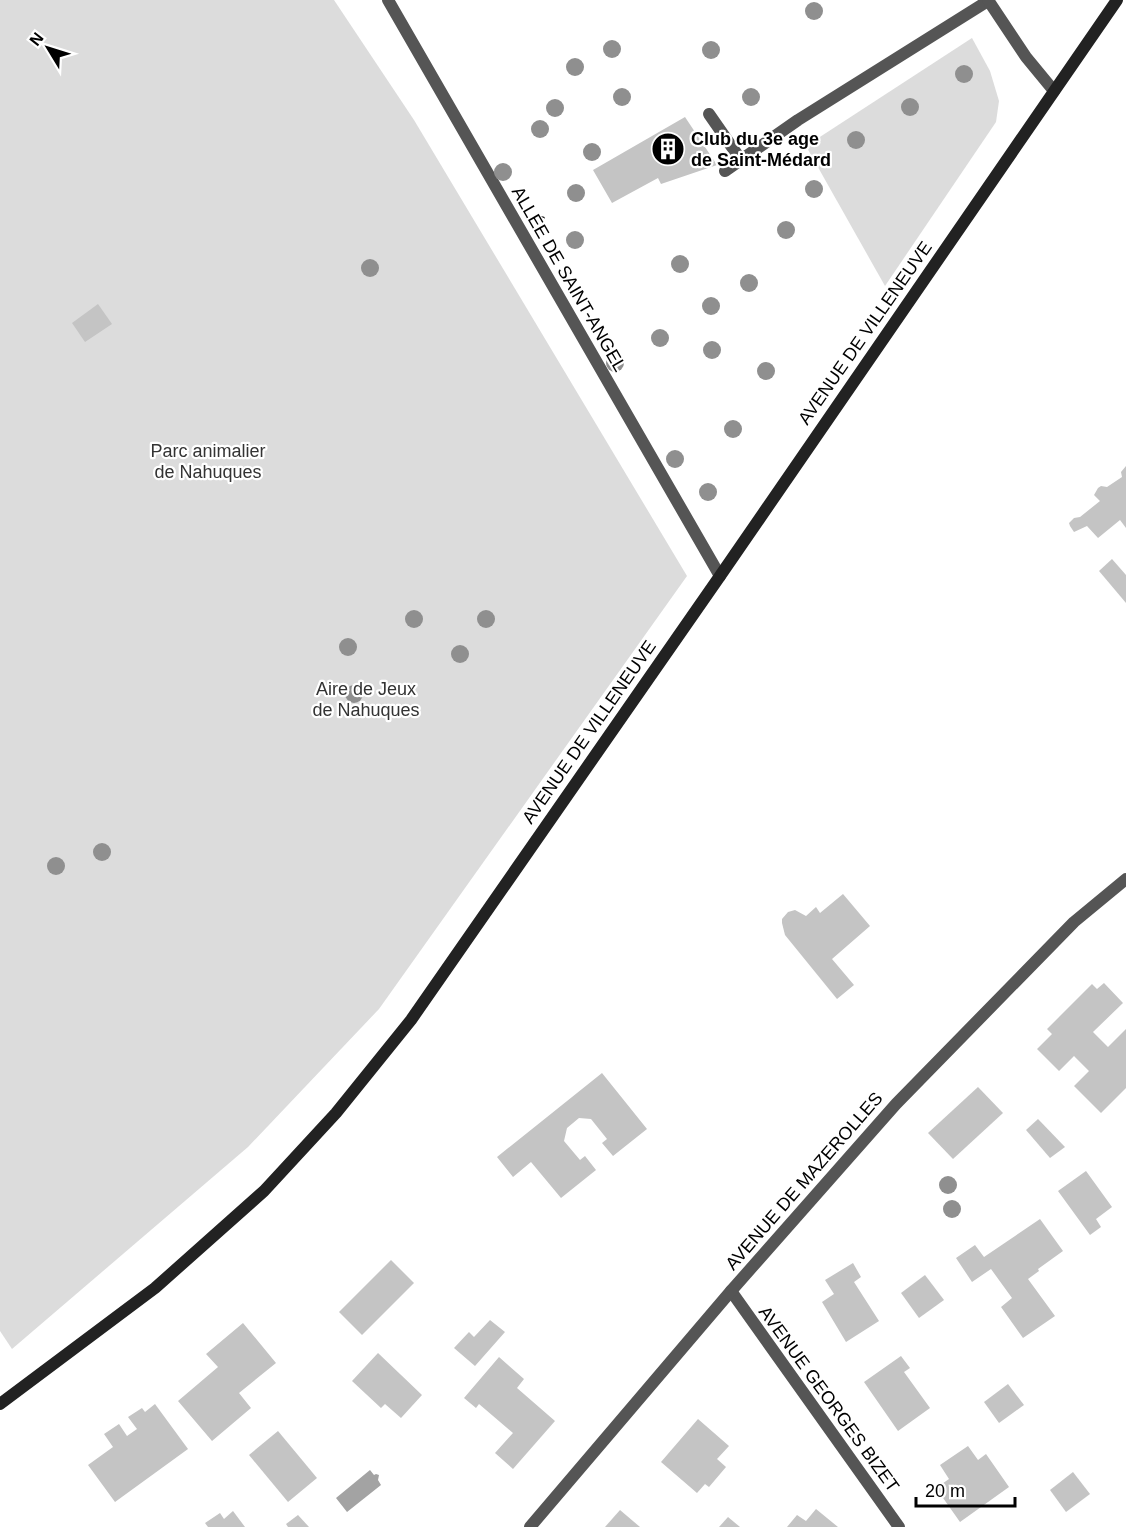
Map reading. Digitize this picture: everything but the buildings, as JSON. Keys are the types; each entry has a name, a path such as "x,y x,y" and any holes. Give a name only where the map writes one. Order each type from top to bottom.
{"main road":[{"name":"AVENUE DE VILLENEUVE","path":"0,1404 155,1288 264,1191 336,1113 411,1020 1117,0"}],"street":[{"name":"ALLÉE DE SAINT-ANGEL","path":"388,0 720,576"},
{"path":"725,171 798,120 988,0 1026,57 1054,91"},
{"path":"710,114 741,160"},
{"name":"AVENUE DE MAZEROLLES","path":"530,1527 730,1291 896,1104 1074,922 1126,879"},
{"name":"AVENUE GEORGES BIZET","path":"730,1291 899,1527"}],"green space":[{"name":"Parc animalier de Nahuques","path":"0,0 334,0 414,120 687,576 379,1009 248,1147 12,1349 0,1331"},
{"path":"972,38 990,71 999,101 996,122 885,286 806,146"}],"shaded area":[{"path":"370,1470 374,1475 379,1475 378,1480 381,1485 347,1512 336,1498"}],"place":[{"name":"Club du 3e age de Saint-Médard","path":"668,149"}],"park label":[{"name":"Aire de Jeux de Nahuques","path":"366,699"}]}
